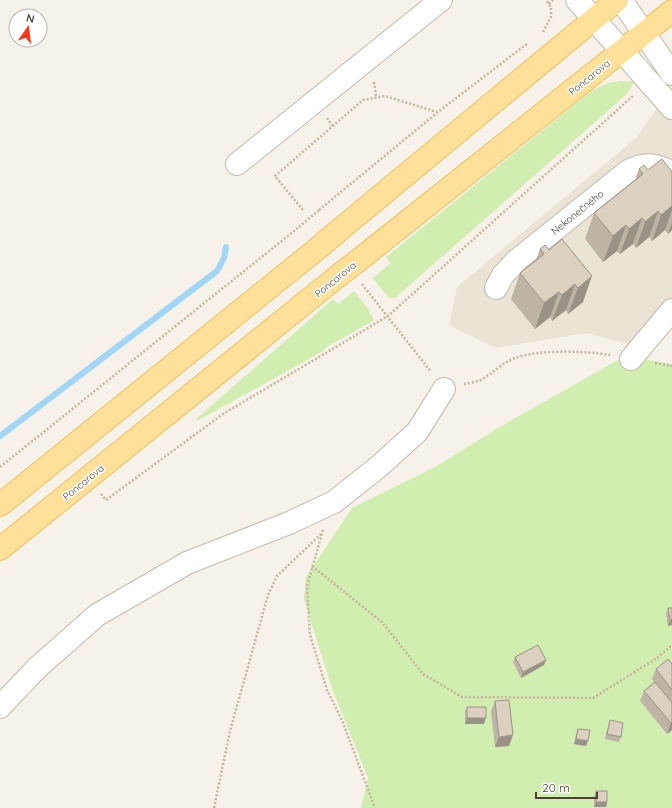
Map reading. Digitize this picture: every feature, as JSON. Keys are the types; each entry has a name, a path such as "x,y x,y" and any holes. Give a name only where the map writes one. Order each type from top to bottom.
{"main road":[{"path":"0,505 317,249 617,0"},
{"name":"Poncarova","path":"0,549 338,276 672,11"}],"street":[{"path":"237,164 441,0"},
{"path":"577,0 672,108"},
{"path":"621,0 672,74"},
{"name":"Nekonečného","path":"496,288 502,275 517,260 628,171 639,165 652,164 672,173"},
{"path":"631,359 672,310"},
{"path":"0,707 37,668 97,615 187,563 290,522 334,502 377,468 417,432 444,389"}],"path":[{"path":"537,37 548,25 551,7 546,0"},
{"path":"549,4 553,0"},
{"path":"0,467 299,227 438,112 531,41"},
{"path":"87,478 106,500 223,414 388,316 638,91"},
{"path":"303,210 276,176 363,100 385,96 438,112"},
{"path":"362,284 444,389 480,380 509,361 528,355 574,351 672,366"},
{"path":"334,502 322,533 307,586 310,635 327,690 342,720 375,808"},
{"path":"214,808 230,731 268,596 277,576 322,533"},
{"path":"312,566 382,622 423,674 462,697 593,698 657,658 672,645"}],"shaded area":[{"path":"672,86 672,309 639,347 586,333 496,348 449,325 457,287 636,138"}],"green space":[{"path":"621,81 634,82 627,94 395,298 389,298 373,278 391,263 386,257 591,91 608,83"},
{"path":"354,291 370,311 369,313 373,317 373,321 325,348 325,350 197,421 196,419 333,299 338,304"},
{"path":"625,356 672,364 672,808 361,808 368,778 331,686 304,599 306,577 352,508 435,467 498,428"}],"building":[{"path":"662,159 672,172 672,206 661,215 658,211 645,222 642,218 629,229 626,225 613,236 594,213 643,174 639,169 644,165 648,170"},
{"path":"562,239 592,276 578,288 575,284 562,295 559,292 544,303 520,273 544,254 540,249 545,245 549,250"},
{"path":"668,608 672,608 672,620 670,620"},
{"path":"538,645 546,660 523,672 515,657"},
{"path":"668,659 672,664 672,690 656,669"},
{"path":"655,682 672,703 672,723 644,691"},
{"path":"509,700 513,735 499,737 495,701"},
{"path":"467,707 486,707 486,718 467,718"},
{"path":"610,720 623,723 621,737 607,734"},
{"path":"578,729 590,730 588,741 576,739"},
{"path":"596,791 607,791 607,802 596,802"}],"waterway":[{"path":"0,436 217,271 224,258 226,247"}]}
